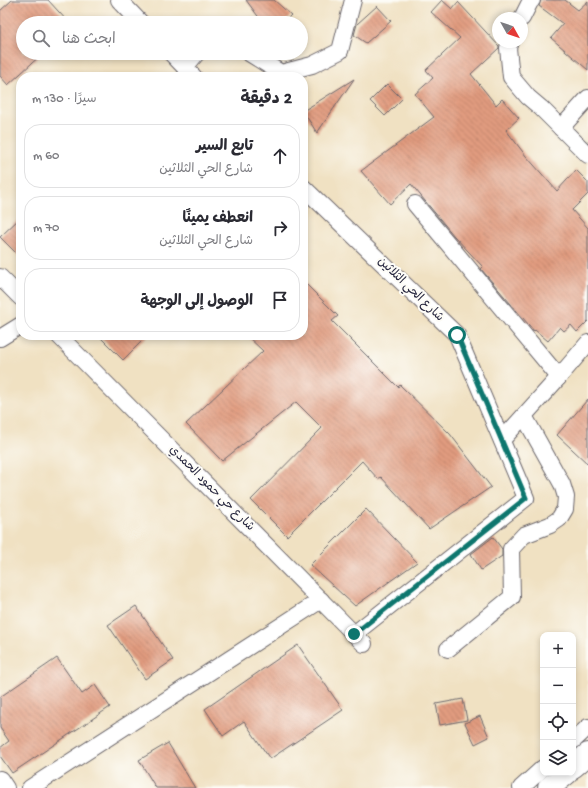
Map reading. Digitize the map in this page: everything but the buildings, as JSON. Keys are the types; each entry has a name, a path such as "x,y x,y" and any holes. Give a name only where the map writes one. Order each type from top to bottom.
{"main road":[{"path":"576,764 588,754"},
{"path":"550,788 564,776"}],"street":[{"path":"119,0 134,16"},
{"path":"285,72 312,65 340,51 353,0"},
{"path":"525,12 532,0"},
{"path":"508,48 511,77 528,97 588,155"},
{"path":"178,60 189,72 194,60"},
{"path":"260,60 279,72"},
{"path":"561,128 588,98"},
{"name":"شارع الحي الثلاثين","path":"308,192 457,335 526,498 359,639"},
{"path":"415,204 559,377"},
{"path":"0,277 16,293"},
{"path":"0,338 16,328"},
{"name":"شارع حي حمود الحمدي","path":"63,340 359,639"},
{"path":"502,440 587,345"},
{"path":"448,649 512,597 511,549 524,536 550,525 559,519 565,509 566,497 562,484 524,416"},
{"path":"30,788 321,600"},
{"path":"574,740 588,727"},
{"path":"520,788 540,771"},
{"path":"0,779 6,788"}],"route":[{"path":"354,634 526,498 457,335"}]}
